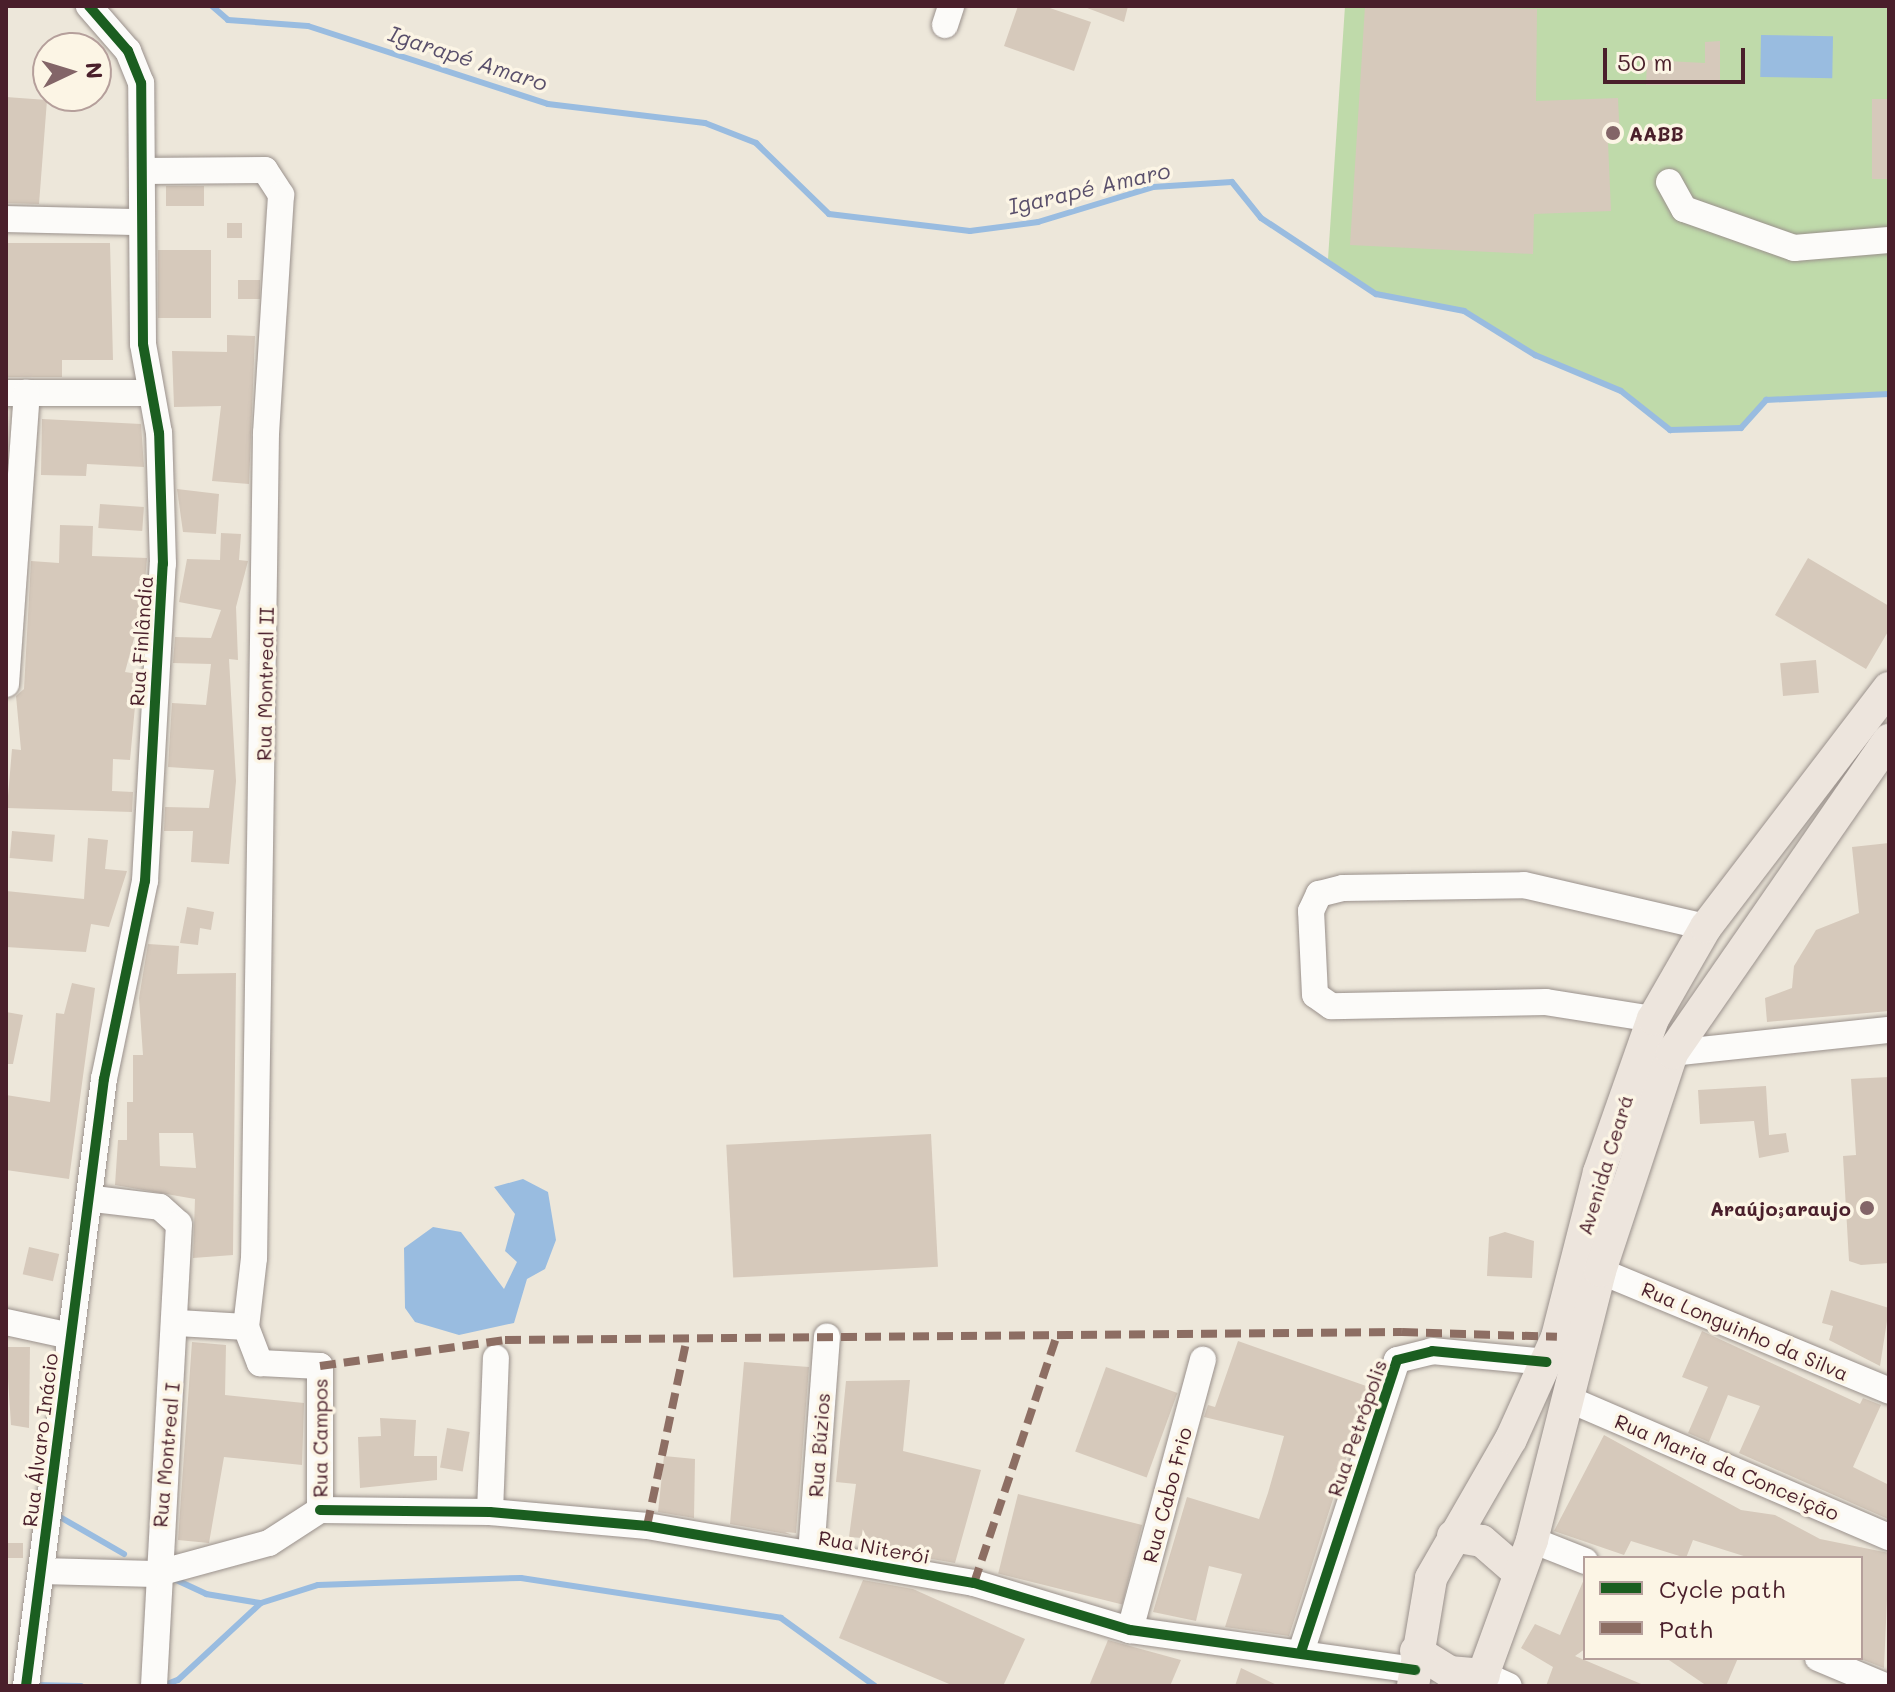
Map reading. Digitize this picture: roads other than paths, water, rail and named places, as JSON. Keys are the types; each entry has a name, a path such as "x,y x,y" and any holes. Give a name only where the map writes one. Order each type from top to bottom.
{"main road":[{"name":"Avenida Ceará","path":"1415,1669 1431,1578 1546,1362 1599,1172 1653,1019 1706,927 1889,688"},
{"path":"1675,1048 1699,986 1762,886 1889,720"},
{"name":"Avenida Ceará","path":"1491,1682 1519,1573 1532,1540 1600,1271 1675,1048 1889,740"},
{"path":"1453,1536 1482,1541 1519,1573"},
{"path":"1415,1669 1449,1672 1491,1682"}],"street":[{"name":"Rua Finlândia","path":"89,6 128,51 141,83 148,393 159,433 163,564 145,881 104,1079 94,1199"},
{"name":"Rua Montreal II","path":"142,171 265,170 281,195 266,433 254,1258 246,1327"},
{"path":"1669,182 1684,209 1794,248 1889,240"},
{"path":"6,219 142,222"},
{"path":"6,684 16,393 148,393"},
{"path":"1653,1019 1561,1002 1422,999 1331,1006 1315,995 1311,911 1319,894 1343,888 1524,885 1706,927"},
{"path":"1675,1048 1889,1030"},
{"name":"Rua Montreal I","path":"94,1199 160,1207 179,1224 178,1323 155,1574 154,1686"},
{"name":"Rua Álvaro Inácio","path":"26,1686 71,1336 94,1199"},
{"name":"Rua Longuinho da Silva","path":"1600,1271 1889,1391"},
{"path":"6,1322 71,1336"},
{"path":"178,1323 246,1327"},
{"name":"Rua Campos","path":"246,1327 260,1363 320,1366 320,1510"},
{"name":"Rua Búzios","path":"811,1554 827,1337"},
{"name":"Rua Petrópolis","path":"1301,1652 1397,1360 1432,1351 1546,1362"},
{"path":"490,1512 496,1358"},
{"name":"Rua Cabo Frio","path":"1130,1630 1203,1360"},
{"name":"Rua Maria da Conceição","path":"1566,1398 1889,1537"},
{"path":"41,1571 155,1574 269,1543 320,1510"},
{"name":"Rua Niterói","path":"320,1510 490,1512 647,1526 974,1583 1130,1630 1415,1669"},
{"path":"1532,1540 1583,1560"},
{"path":"1824,1660 1884,1681"}],"water":[{"path":"1761,35 1833,36 1832,78 1760,77"},
{"path":"523,1179 548,1192 556,1240 545,1269 527,1279 514,1323 459,1335 415,1322 405,1308 404,1248 433,1227 461,1232 504,1289 517,1262 505,1251 515,1214 494,1187"}],"waterway":[{"name":"Igarapé Amaro","path":"212,6 228,20 308,26 548,104 705,123 756,143 829,214 970,231 1038,222 1153,187 1232,182 1261,218 1376,294 1464,311 1535,355 1621,391 1670,430 1741,428 1766,400 1889,394"},
{"path":"60,1517 124,1554"},
{"path":"172,1578 206,1594 260,1603"},
{"path":"162,1686 178,1680 261,1603 318,1585 521,1578 781,1618 875,1686"},
{"path":"33,1685 81,1686"}],"place":[{"name":"AABB","path":"1613,133"},
{"name":"Araújo;araujo","path":"1867,1208"}]}
